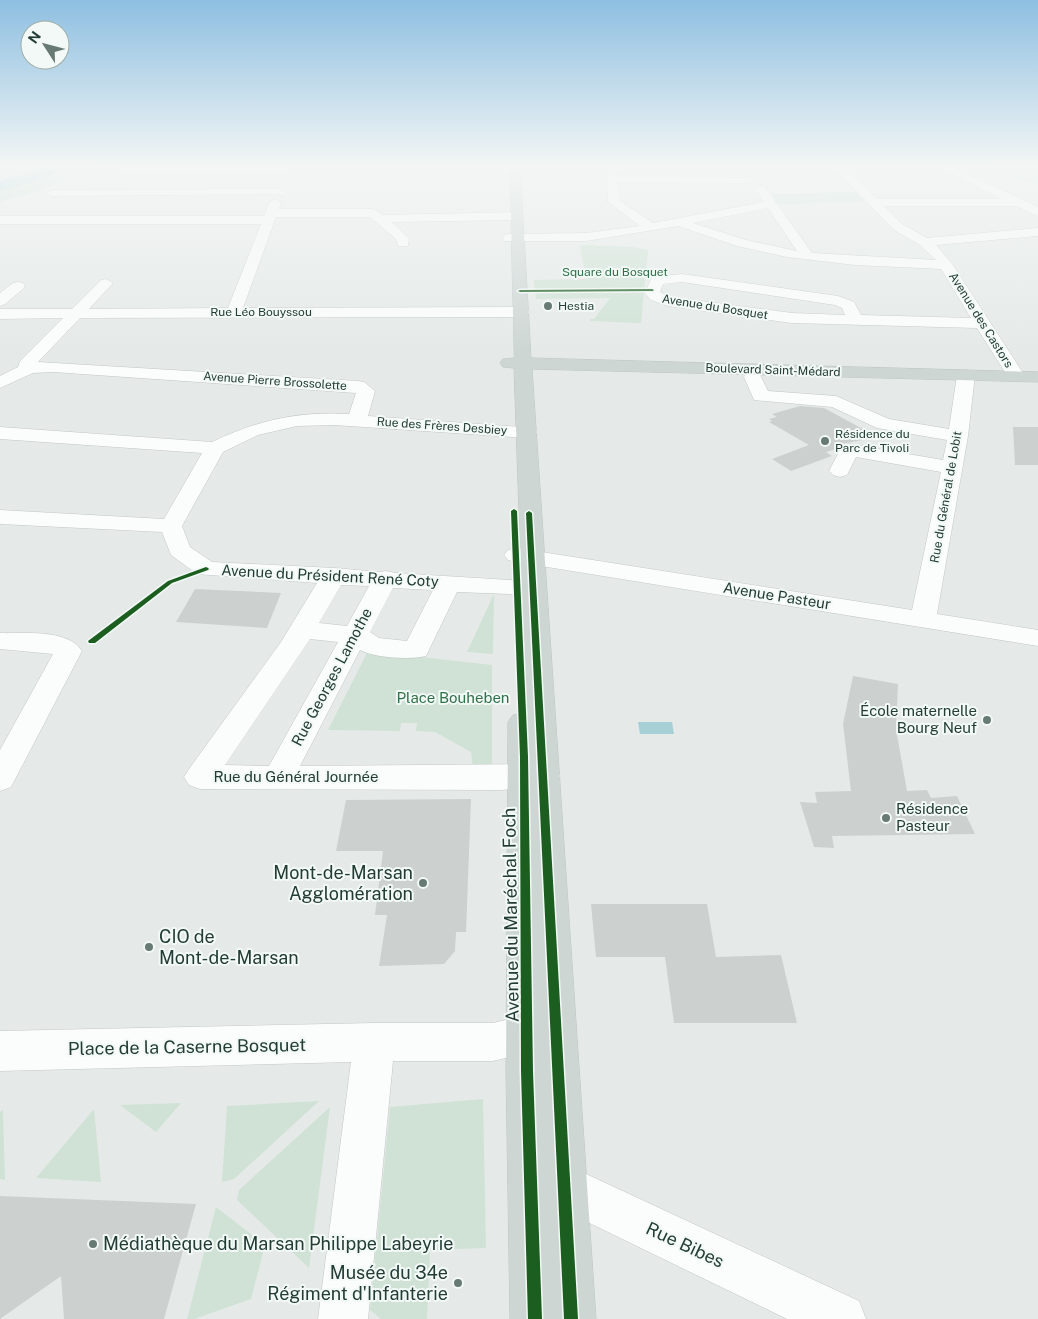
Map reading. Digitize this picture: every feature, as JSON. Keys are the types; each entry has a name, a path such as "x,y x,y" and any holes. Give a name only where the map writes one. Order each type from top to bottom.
{"main road":[{"path":"513,228 516,363 534,775 547,1179 561,1317"},
{"name":"Boulevard Saint-Médard","path":"516,363 1038,377"}],"street":[{"path":"234,312 266,228"},
{"path":"391,228 403,238 403,243"},
{"path":"513,238 586,236 646,228"},
{"path":"694,228 742,243 807,256 841,260 946,265"},
{"path":"787,228 807,256"},
{"name":"Avenue des Castors","path":"899,228 925,242 938,253 1016,376"},
{"path":"925,242 1038,232"},
{"name":"Avenue du Bosquet","path":"855,320 849,305 838,301 682,278 657,280 654,282 652,293 656,297 668,301 761,315 855,320 984,323"},
{"path":"0,383 29,368 26,365 106,283"},
{"path":"0,301 18,286"},
{"name":"Rue Léo Bouyssou","path":"0,314 515,312"},
{"name":"Avenue Pierre Brossolette","path":"29,368 53,367 358,386 366,391 357,421"},
{"name":"Rue du Général de Lobit","path":"923,619 958,436 966,375"},
{"path":"752,377 761,396 836,402 884,424 958,436"},
{"path":"0,433 215,448 251,430 297,420 357,421"},
{"name":"Rue des Frères Desbiey","path":"357,421 519,432"},
{"path":"0,517 171,526 215,448"},
{"path":"840,471 849,450 952,468"},
{"name":"Avenue du Président René Coty","path":"171,526 179,550 206,569 386,578 500,587 525,571"},
{"name":"Avenue Pasteur","path":"525,571 923,619 1038,638"},
{"name":"Rue du Général Journée","path":"334,575 302,630 200,777 502,778 534,775"},
{"name":"Rue Georges Lamothe","path":"286,777 354,635 386,578"},
{"path":"302,630 354,635 373,646 416,650 449,583"},
{"path":"0,641 55,644 68,652 0,779"},
{"name":"Place de la Caserne Bosquet","path":"0,1051 374,1042 493,1042 541,1033"},
{"path":"343,1319 374,1042"},
{"name":"Rue Bibes","path":"547,1179 841,1319"}],"green space":[{"name":"Square du Bosquet","path":"580,245 632,247 648,250 641,323 590,321 590,319 594,319 610,298 536,299 534,280 586,279"},
{"path":"494,594 493,654 467,652"},
{"name":"Place Bouheben","path":"368,651 492,665 492,768 473,768 471,752 435,732 416,731 417,723 401,723 400,731 328,730"},
{"path":"483,1099 486,1248 430,1250 427,1319 381,1319 370,1310 390,1107"},
{"path":"319,1101 234,1179 222,1182 227,1106"},
{"path":"181,1103 156,1132 120,1105"},
{"path":"330,1107 309,1268 237,1200 239,1190"},
{"path":"94,1109 101,1182 36,1178"},
{"path":"3,1110 5,1180 0,1179 0,1112"},
{"path":"216,1207 265,1245 251,1299 194,1319 187,1319"}],"water":[{"path":"638,722 672,722 674,734 640,734"}],"building":[{"name":"Résidence du Parc de Tivoli","path":"800,406 824,408 874,435 870,437 873,438 841,444 839,448 826,452 832,456 791,471 772,459 809,445 769,422 772,421 769,419 777,417 772,414"},
{"path":"1013,427 1038,427 1038,465 1015,465"},
{"path":"195,589 281,593 267,628 176,622"},
{"path":"853,676 898,684 896,729 907,791 927,790 931,798 957,796 975,834 832,836 834,848 814,847 800,802 817,803 815,792 851,791 843,724"},
{"name":"Mont-de-Marsan Agglomération","path":"471,799 466,932 456,932 455,951 444,964 379,966 387,915 375,915 383,851 336,851 346,800"},
{"path":"591,904 707,904 716,957 781,955 797,1023 674,1023 665,957 596,957"},
{"name":"Médiathèque du Marsan Philippe Labeyrie","path":"0,1196 196,1204 164,1319 64,1319 61,1276 0,1319"}],"cycle path":[{"path":"520,291 652,290"},
{"name":"Avenue du Maréchal Foch","path":"514,511 524,757 527,1071 535,1319"},
{"path":"529,513 571,1319"},
{"path":"92,641 170,582 206,569"}],"place":[{"name":"Hestia","path":"548,306"},
{"name":"Résidence du Parc de Tivoli","path":"825,441"},
{"name":"École maternelle Bourg Neuf","path":"987,720"},
{"name":"Résidence Pasteur","path":"886,818"},
{"name":"Mont-de-Marsan Agglomération","path":"423,883"},
{"name":"CIO de Mont-de-Marsan","path":"149,947"},
{"name":"Médiathèque du Marsan Philippe Labeyrie","path":"93,1244"},
{"name":"Musée du 34e Régiment d'Infanterie","path":"458,1283"}]}
